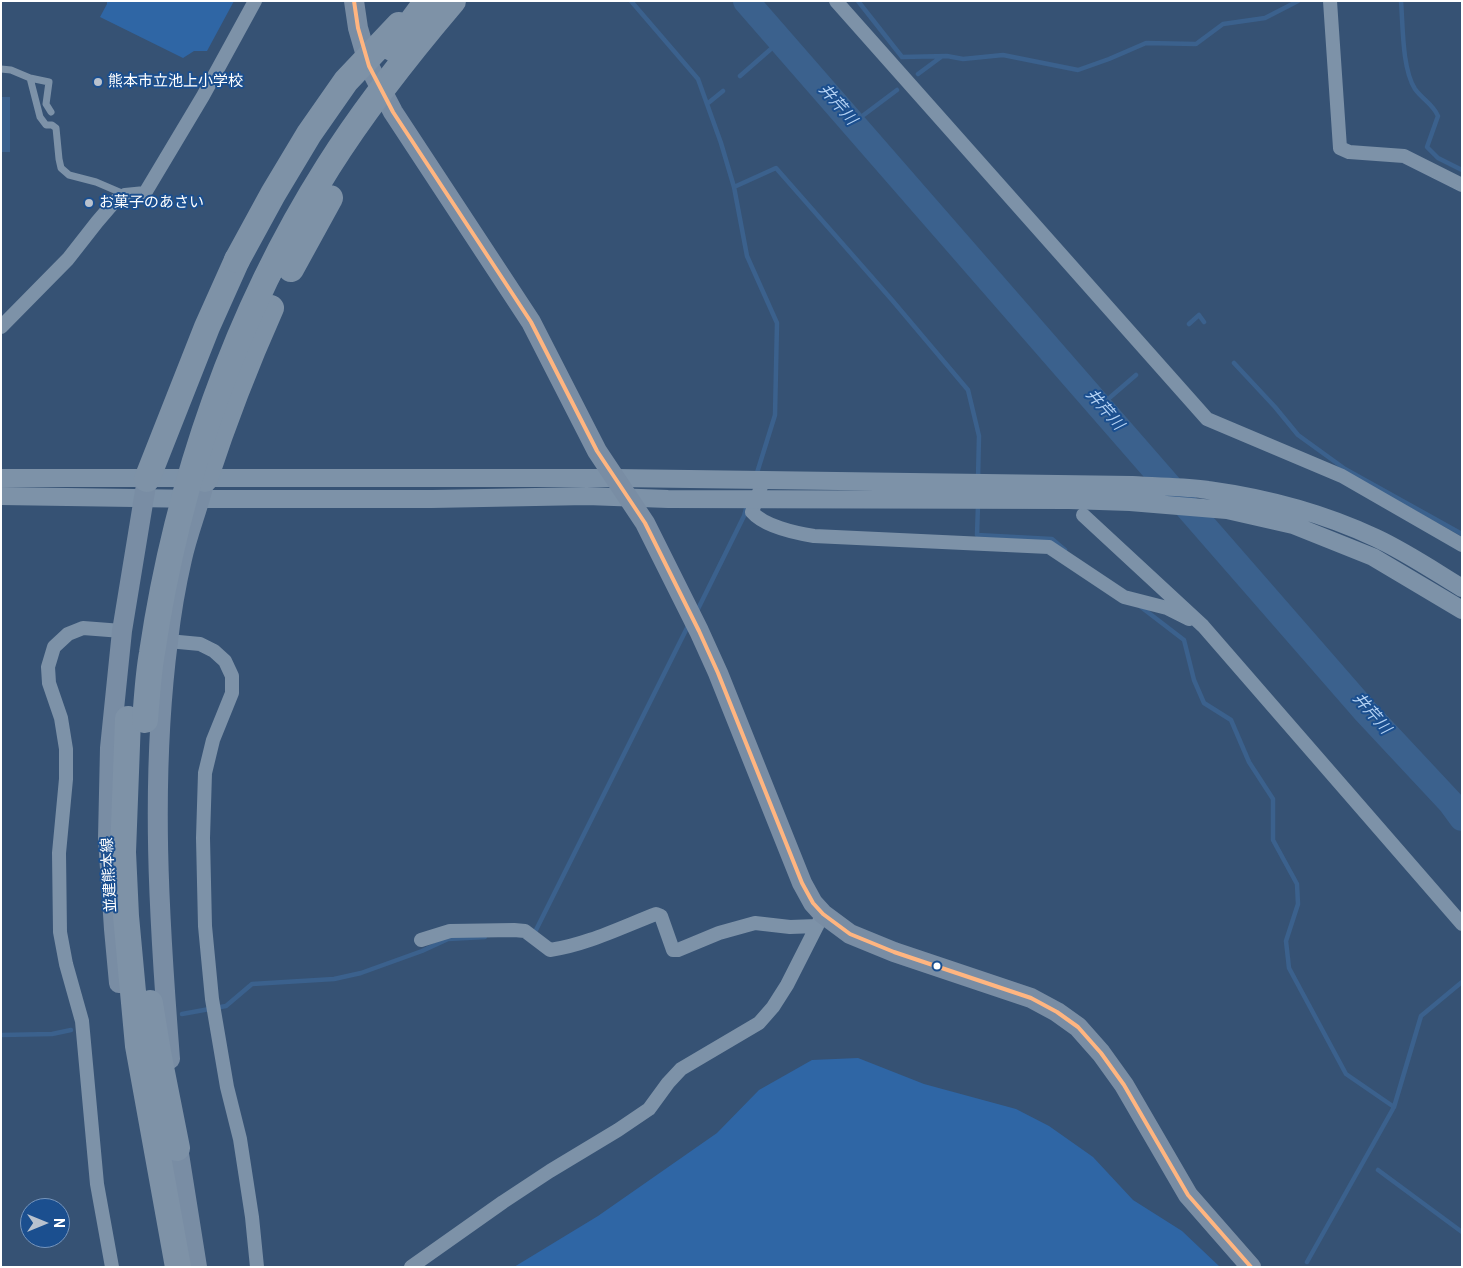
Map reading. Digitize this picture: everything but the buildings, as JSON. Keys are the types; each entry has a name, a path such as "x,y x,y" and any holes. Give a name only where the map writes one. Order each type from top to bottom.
{"highway":[{"path":"146,488 207,327 238,260 273,194 309,134 346,81 421,1"},
{"path":"177,1267 138,1046 126,916 124,852 145,605 164,513 192,421 214,361 252,275 315,161 348,108 427,1"},
{"path":"177,1148 158,1052 145,967 140,915 140,792 136,720 179,518 210,415 242,333 293,227 327,168 386,82 454,1"},
{"path":"202,489 232,400 271,308 331,196 454,1"}],"main road":[{"path":"354,1 358,28 369,66 393,112 531,322 597,451 645,523 699,631 722,682 802,882 820,920 894,952 1032,998 1058,1012 1078,1028 1101,1052 1124,1085 1188,1195 1251,1267"},
{"name":"並建熊本線","path":"146,488 122,631 110,748 108,838 114,929 131,1076 177,1267"},
{"path":"197,1267 177,1148 160,927 157,821 160,730 168,641 182,558 202,489"}],"street":[{"path":"1,327 68,259 115,201 125,195 145,193 255,1"},
{"path":"836,1 1207,419 1342,476 1462,545"},
{"path":"1330,1 1340,148 1349,152 1404,156 1462,185"},
{"path":"1,478 85,479 146,488 432,499 587,496 629,499 1070,500 1130,502 1227,510 1292,525 1373,557 1462,610"},
{"path":"202,489 616,478 1132,485 1207,489 1285,504 1318,515 1376,538 1462,588"},
{"path":"85,479 85,497"},
{"path":"763,481 752,512 757,518 793,533 814,536 1049,547 1124,597 1167,608 1203,626"},
{"path":"1,496 85,497 146,488"},
{"path":"1083,515 1203,626 1462,924"},
{"path":"112,1267 96,1184 82,1021 66,964 60,932 60,853 66,779 66,749 61,718 49,683 48,667 54,647 68,634 83,628 122,631"},
{"path":"168,641 200,644 214,651 225,661 232,676 232,693 214,740 205,773 203,838 205,926 212,999 227,1087 240,1139 252,1217 257,1267"},
{"path":"421,940 450,931 514,930 525,931 550,950 600,936 656,914 661,916 673,950 678,950 719,934 755,923 790,927 820,920"},
{"path":"410,1267 503,1202 649,1109 681,1069 759,1023 773,1007 787,985 820,920"}],"lane":[{"path":"1,69 11,70 30,78 49,82 46,104 51,112"},
{"path":"30,78 40,117 46,125 52,125 56,128 58,159 61,168 69,175 96,182 125,195"}],"shaded area":[{"path":"107,1 234,1 207,51 194,51 183,58 100,17"},
{"path":"1,97 10,97 10,152 1,152"},
{"path":"858,1058 924,1084 1016,1109 1049,1126 1093,1157 1133,1200 1182,1231 1220,1267 514,1267 598,1216 717,1133 759,1090 812,1060"}],"waterway":[{"path":"631,1 698,79 721,143 734,187 747,256 777,323 775,415 756,476"},
{"name":"井芹川","path":"746,1 1366,712 1451,803 1462,818"},
{"path":"858,1 902,57 947,56 963,59 1003,55 1078,70 1146,43 1196,44 1223,24 1265,18 1298,1"},
{"path":"1401,1 1405,59 1411,81 1415,89 1438,116 1427,147 1438,158 1462,170"},
{"path":"740,76 780,41"},
{"path":"918,74 941,57"},
{"path":"853,123 897,90"},
{"path":"707,104 723,91"},
{"path":"734,187 776,168 968,390 979,436 978,479"},
{"path":"1189,324 1199,315 1204,322"},
{"path":"1234,363 1298,435 1345,469 1462,534"},
{"path":"1100,406 1136,375"},
{"path":"696,613 744,516 747,505"},
{"path":"978,505 977,535 1052,539 1065,550"},
{"path":"1141,607 1184,640 1194,680 1204,703 1231,720 1249,762 1273,799 1273,840 1297,884 1298,904 1286,941 1289,968 1346,1074 1394,1107 1307,1262"},
{"path":"534,934 689,624"},
{"path":"182,1014 226,1006 252,984 334,979 361,973 422,951 448,939 485,937"},
{"path":"1394,1107 1421,1016 1462,982"},
{"path":"1,1035 52,1034 71,1030"},
{"path":"1378,1170 1462,1232"}],"transit line":[{"path":"354,1 358,28 369,66 393,112 531,322 597,451 645,523 718,673 802,883 813,903 823,914 850,934 894,952 1031,998 1057,1012 1078,1027 1101,1053 1124,1085 1188,1195 1251,1267"}],"place":[{"name":"熊本市立池上小学校","path":"98,82"},
{"name":"お菓子のあさい","path":"89,203"}]}
